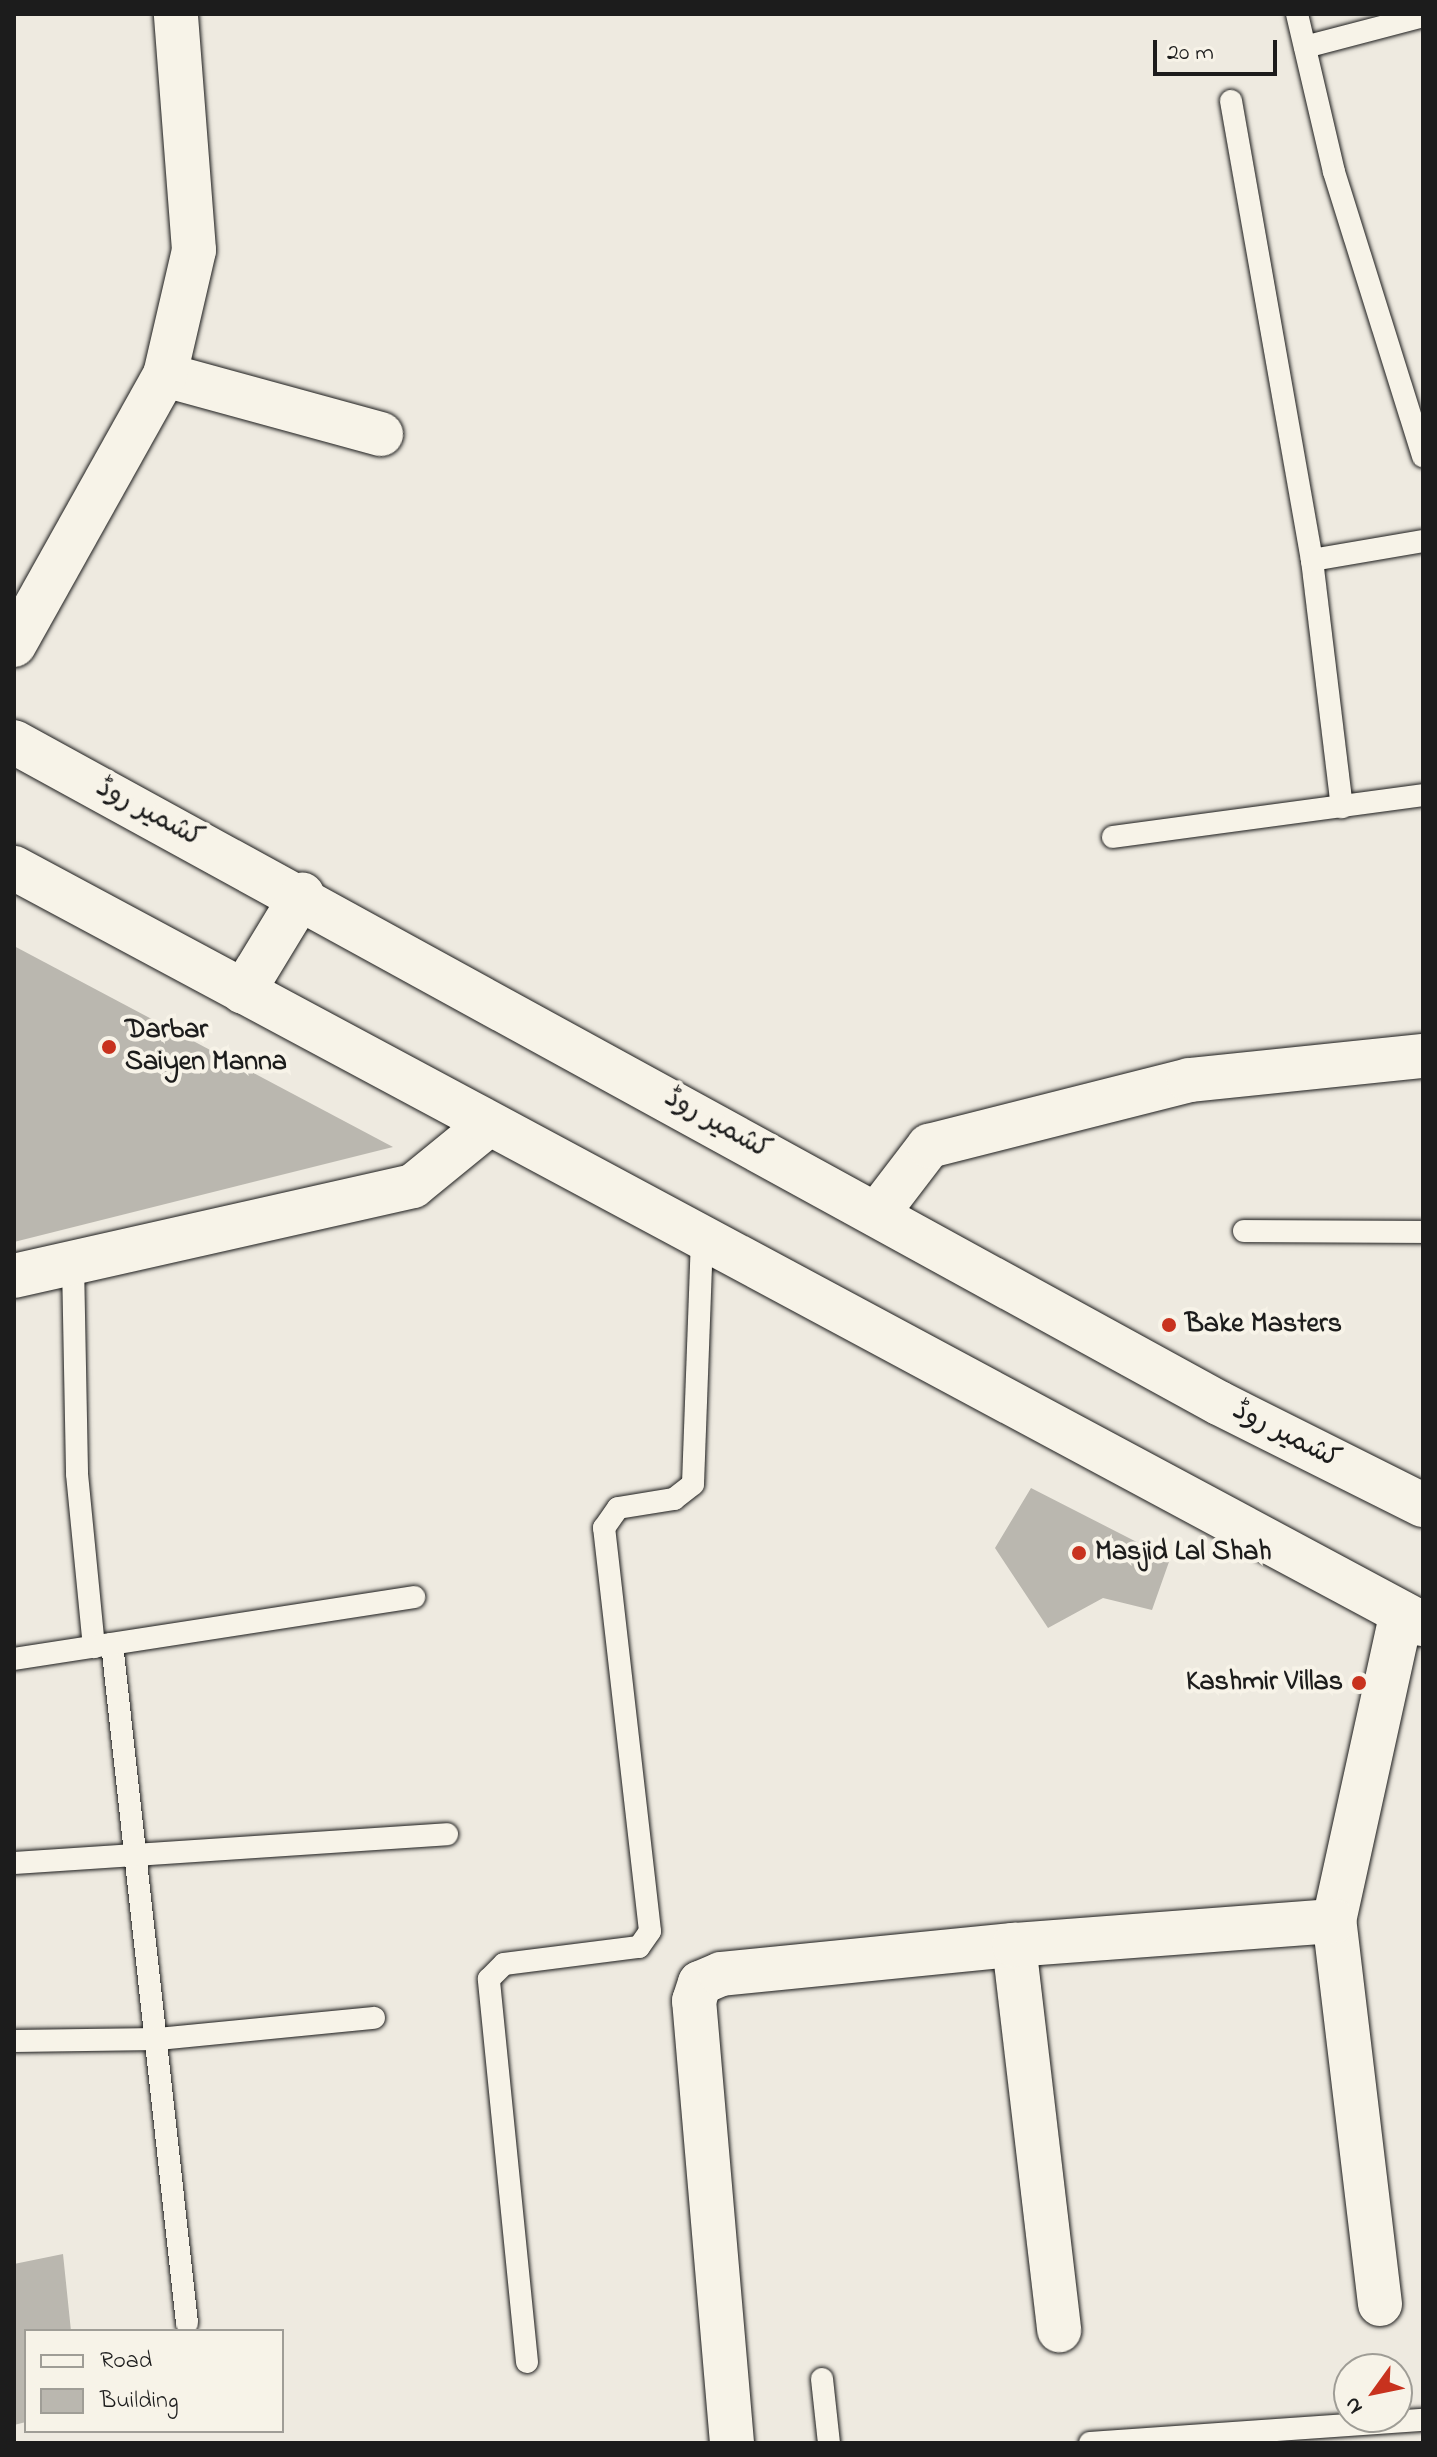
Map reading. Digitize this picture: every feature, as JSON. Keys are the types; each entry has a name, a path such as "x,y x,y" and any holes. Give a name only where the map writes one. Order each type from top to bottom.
{"street":[{"path":"14,645 165,375 194,250 176,14"},
{"path":"165,375 381,434"},
{"name":"کشمیر روڈ","path":"14,742 302,895 1219,1403 1423,1505"},
{"path":"14,868 1413,1619 1334,1921 1380,2304"},
{"path":"243,992 302,895"},
{"path":"877,1214 929,1146 1189,1080 1423,1056"},
{"path":"14,1276 413,1186 489,1124"},
{"path":"732,2443 694,2001 700,1983 721,1974 1014,1945 1334,1921"},
{"path":"1014,1945 1059,2330"}],"lane":[{"path":"1297,14 1334,172 1423,456"},
{"path":"1305,47 1423,16"},
{"path":"1231,101 1312,560 1342,807"},
{"path":"1312,560 1423,541"},
{"path":"1113,837 1423,795"},
{"path":"1244,1231 1423,1232"},
{"path":"527,2362 489,1979 504,1964 639,1947 650,1931 604,1528 618,1508 674,1499 693,1484 702,1238"},
{"path":"73,1263 77,1474 136,1850 187,2323"},
{"path":"14,1659 414,1597"},
{"path":"14,1863 136,1850 447,1834"},
{"path":"14,2041 158,2039 374,2018"},
{"path":"822,2379 829,2443"},
{"path":"1090,2443 1423,2420"}],"building":[{"name":"Darbar Saiyen Manna","path":"14,946 393,1147 14,1242"},
{"name":"Masjid Lal Shah","path":"1031,1488 1170,1559 1152,1610 1103,1598 1048,1628 995,1548"},
{"path":"63,2254 71,2329 24,2329 24,2422 14,2425 14,2264"}],"place":[{"name":"Darbar Saiyen Manna","path":"109,1047"},
{"name":"Bake Masters","path":"1169,1325"},
{"name":"Masjid Lal Shah","path":"1079,1553"},
{"name":"Kashmir Villas","path":"1359,1683"}]}
